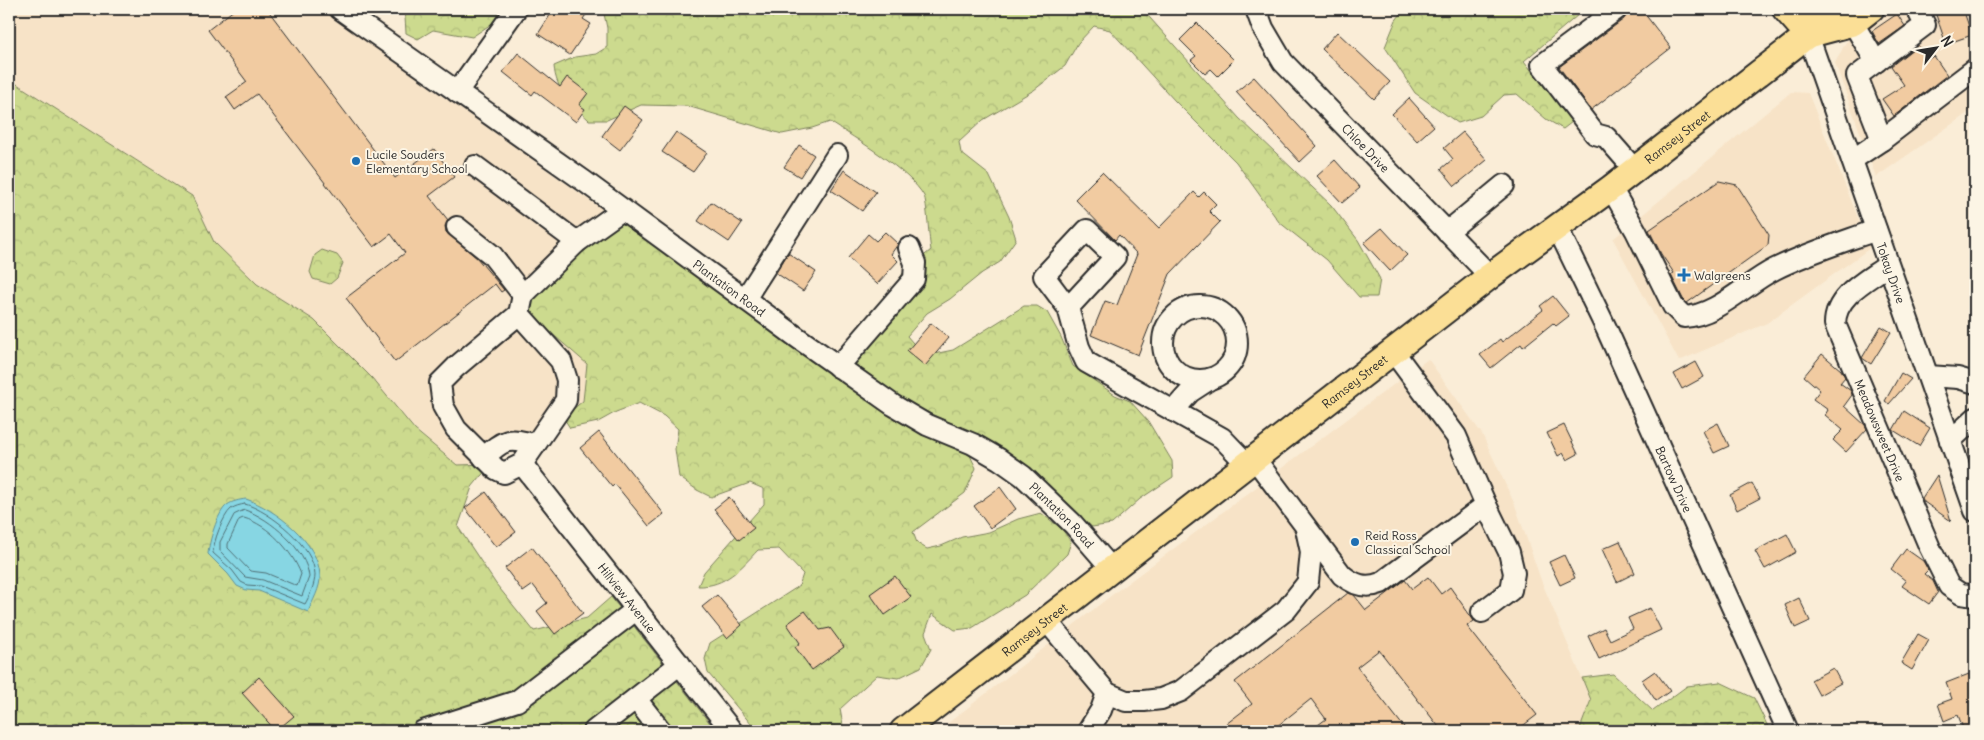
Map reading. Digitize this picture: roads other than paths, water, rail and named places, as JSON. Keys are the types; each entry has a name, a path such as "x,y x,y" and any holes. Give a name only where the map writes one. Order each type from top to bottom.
{"main road":[{"path":"1785,9 1808,35"},
{"path":"1800,9 1808,35"},
{"name":"Ramsey Street","path":"903,731 1490,276 1611,188 1808,35 1826,9"},
{"name":"Ramsey Street","path":"1808,35 1862,16"}],"street":[{"name":"Plantation Road","path":"340,9 901,410 927,425 982,449 1023,476 1073,524 1112,570"},
{"path":"457,92 516,9"},
{"name":"Chloe Drive","path":"1256,9 1267,37 1283,62 1490,276"},
{"path":"1617,9 1542,65 1595,134 1606,137 1634,169"},
{"path":"1827,91 1857,76 1926,25 1917,9"},
{"path":"1862,16 1876,62"},
{"name":"Tokay Drive","path":"1808,35 1975,511"},
{"path":"1852,160 1882,140 1975,69"},
{"path":"1857,76 1882,140"},
{"path":"745,299 837,155"},
{"path":"476,166 577,242"},
{"path":"1447,232 1504,185"},
{"path":"1611,188 1636,231 1672,306 1684,317 1696,316 1710,310 1775,269 1876,230"},
{"path":"457,227 492,255 521,305 561,361 566,380 566,400 522,464 504,473 496,469 484,458 456,429 443,406 440,383 521,305 577,242 622,210"},
{"name":"Bartow Drive","path":"1557,227 1611,339 1788,731"},
{"path":"838,366 914,279 915,263 909,248"},
{"name":"Meadowsweet Drive","path":"1888,265 1849,293 1839,306 1835,316 1835,324 1930,548 1949,586 1961,594 1975,596"},
{"path":"1068,308 1079,348 1086,362 1222,438 1251,462 1305,525 1342,575 1360,586 1372,587 1381,583 1486,504"},
{"path":"1393,352 1456,436 1509,552 1514,573 1511,590 1482,612"},
{"path":"1928,376 1958,378 1975,383"},
{"path":"1173,411 1190,392 1210,379"},
{"path":"1950,441 1975,418"},
{"path":"484,458 496,446 507,440 518,440 535,446"},
{"name":"Hillview Avenue","path":"522,464 732,731"},
{"path":"1046,620 1107,693 1126,702 1162,699 1181,691 1286,610 1308,582 1312,552 1305,525"},
{"path":"423,731 517,701 637,609"},
{"path":"594,731 680,664"},
{"path":"1088,731 1101,710 1107,693"},
{"path":"636,699 661,731"}],"water":[{"path":"246,499 270,510 282,519 304,539 312,551 318,563 320,580 318,590 308,612 259,591 246,590 237,586 208,554 214,528 223,509 238,500"}],"place":[{"name":"Lucile Souders Elementary School","path":"356,161"},
{"name":"Walgreens","path":"1684,275"},
{"name":"Reid Ross Classical School","path":"1355,542"}]}
